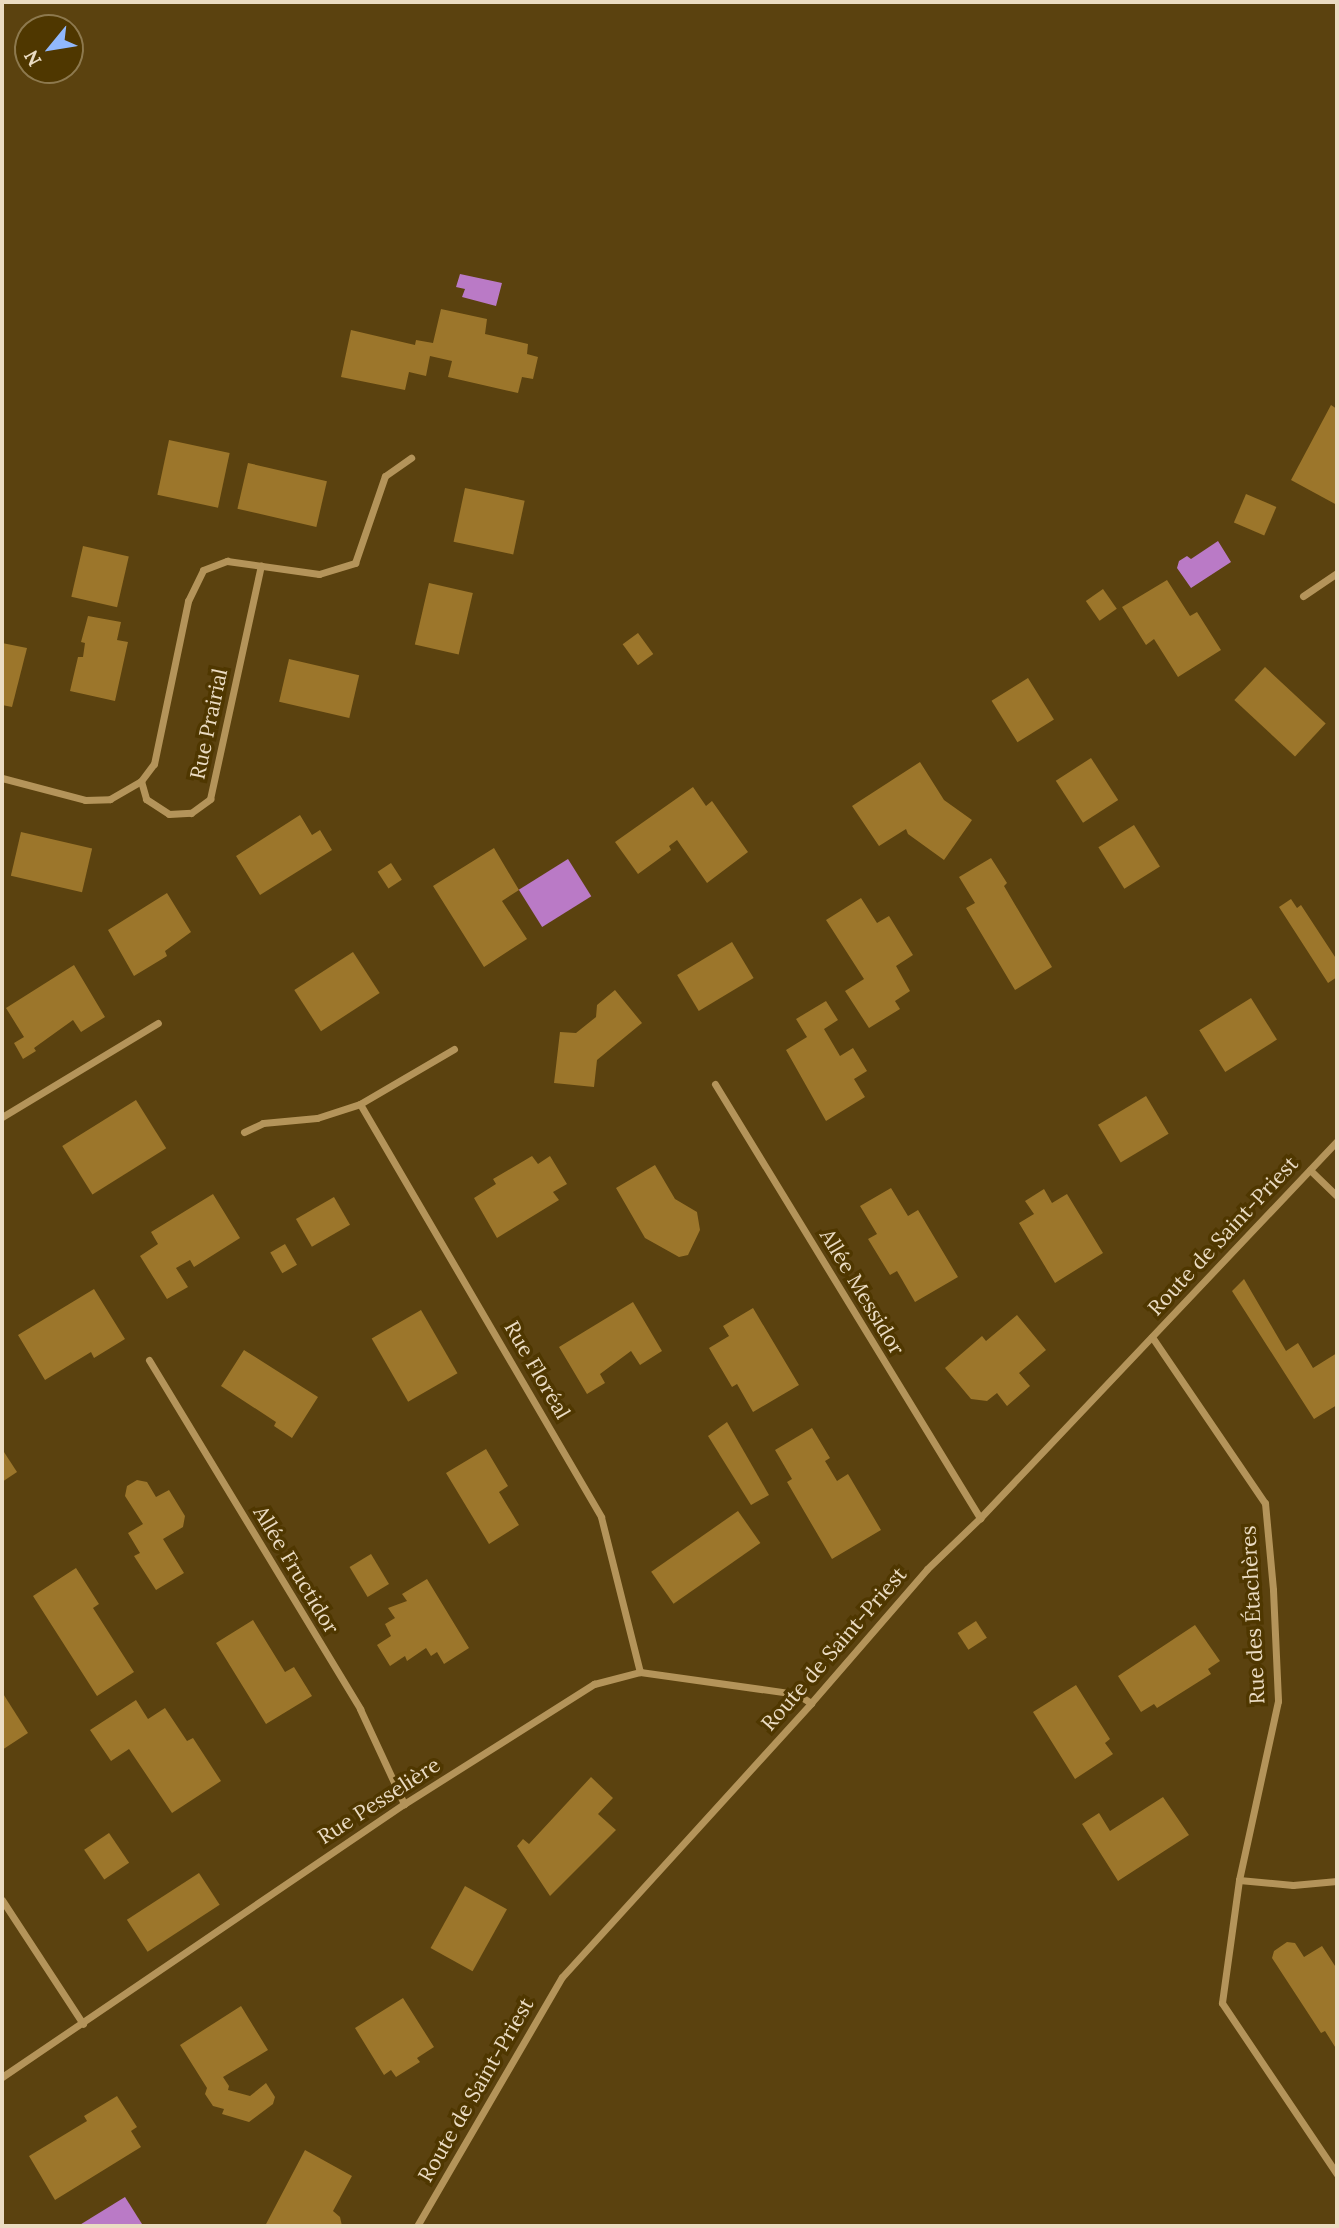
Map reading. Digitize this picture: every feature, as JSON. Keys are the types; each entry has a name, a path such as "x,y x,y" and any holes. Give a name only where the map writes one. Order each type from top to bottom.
{"street":[{"path":"2,778 85,800 110,799 141,781 154,764 188,601 203,570 227,561 319,574 355,563 384,476 411,458"},
{"name":"Rue Prairial","path":"141,781 146,799 169,814 191,813 210,799 261,566"},
{"path":"1303,596 1337,573"},
{"path":"2,1117 158,1023"},
{"path":"244,1132 263,1123 317,1118 360,1104 454,1049"},
{"name":"Allée Messidor","path":"715,1084 980,1518"},
{"name":"Rue Floréal","path":"360,1104 601,1517 640,1672"},
{"name":"Route de Saint-Priest","path":"417,2226 562,1977 811,1703 927,1569 980,1518 1337,1141"},
{"path":"1310,1170 1337,1196"},
{"name":"Rue des Étachères","path":"1152,1337 1265,1503 1273,1590 1278,1701 1240,1880 1222,2003 1337,2174"},
{"name":"Allée Fructidor","path":"149,1360 360,1709 404,1804"},
{"name":"Rue Pesselière","path":"2,2077 404,1804 594,1684 640,1672 797,1694 811,1703"},
{"path":"1240,1880 1293,1885 1337,1881"},
{"path":"2,1900 83,2024"}],"shaded area":[{"path":"460,274 502,283 496,306 462,297 465,289 456,287"},
{"path":"1218,541 1231,562 1191,588 1177,568 1179,561 1187,556 1191,559"},
{"path":"568,859 591,896 542,927 519,890"},
{"path":"125,2197 142,2224 78,2226"}],"building":[{"path":"441,309 487,319 485,334 528,344 527,354 538,357 533,379 522,377 518,393 448,377 452,361 430,356 426,376 409,372 405,390 341,377 351,330 415,345 416,340 433,343"},
{"path":"1331,405 1337,409 1337,505 1291,480"},
{"path":"169,440 230,453 218,508 157,495"},
{"path":"248,463 327,481 316,527 237,509"},
{"path":"465,488 525,501 513,554 454,542"},
{"path":"1246,494 1276,507 1264,535 1234,523"},
{"path":"83,546 129,557 117,607 71,597"},
{"path":"1167,580 1190,616 1197,612 1221,650 1178,677 1154,639 1146,645 1122,607"},
{"path":"429,583 473,593 459,655 415,644"},
{"path":"1103,589 1117,609 1100,621 1086,601"},
{"path":"88,616 121,622 117,640 128,642 115,701 70,691 78,657 83,657 85,643 81,642"},
{"path":"638,633 653,654 638,665 623,644"},
{"path":"2,643 27,648 12,707 2,705"},
{"path":"289,659 359,675 349,718 279,702"},
{"path":"1265,667 1326,724 1295,757 1234,700"},
{"path":"1028,678 1054,720 1017,742 992,701"},
{"path":"1091,758 1118,800 1083,823 1056,781"},
{"path":"920,762 944,800 972,820 944,860 908,834 906,829 879,846 852,806"},
{"path":"693,787 706,806 712,801 748,852 707,883 677,840 669,846 671,850 638,874 615,842"},
{"path":"300,815 312,835 320,830 332,850 260,895 236,856"},
{"path":"1134,825 1160,867 1124,889 1098,847"},
{"path":"21,832 92,848 82,892 11,876"},
{"path":"494,848 519,890 502,901 527,939 484,967 433,886"},
{"path":"991,858 1007,883 1004,886 1052,967 1015,990 966,908 975,903 959,877"},
{"path":"391,863 402,880 388,888 378,872"},
{"path":"167,893 191,932 165,951 167,956 134,976 108,930"},
{"path":"861,898 877,923 889,916 913,955 896,966 910,991 895,1001 900,1009 869,1028 845,991 864,979 826,920"},
{"path":"1291,899 1297,908 1301,905 1337,960 1337,977 1328,983 1279,907"},
{"path":"732,942 754,978 699,1011 677,975"},
{"path":"353,952 380,993 321,1031 294,990"},
{"path":"74,965 105,1017 81,1032 73,1020 23,1059 14,1043 24,1037 6,1008"},
{"path":"615,990 642,1023 597,1060 594,1087 554,1083 560,1032 576,1033 596,1017 597,1005"},
{"path":"1251,998 1277,1040 1225,1072 1199,1030"},
{"path":"826,1001 838,1020 824,1029 840,1056 853,1048 867,1071 854,1079 865,1097 826,1121 786,1050 807,1037 796,1019"},
{"path":"1146,1096 1169,1134 1121,1163 1098,1125"},
{"path":"136,1100 166,1148 92,1194 62,1146"},
{"path":"532,1156 538,1164 550,1156 567,1184 553,1192 559,1200 497,1238 474,1198 496,1184 493,1179"},
{"path":"655,1165 675,1199 697,1212 700,1230 688,1255 679,1257 645,1238 616,1188"},
{"path":"891,1188 908,1216 918,1210 958,1277 915,1302 897,1271 890,1275 868,1239 877,1234 860,1206"},
{"path":"1044,1189 1052,1203 1067,1194 1103,1253 1055,1283 1019,1223 1034,1214 1025,1201"},
{"path":"213,1194 240,1238 194,1267 190,1260 176,1268 188,1287 167,1299 140,1256 158,1244 151,1232"},
{"path":"334,1197 350,1225 312,1247 296,1219"},
{"path":"285,1244 297,1265 282,1273 270,1252"},
{"path":"1244,1279 1286,1351 1298,1343 1313,1368 1337,1353 1337,1405 1314,1419 1232,1291"},
{"path":"94,1289 125,1339 94,1358 91,1352 45,1380 18,1335"},
{"path":"633,1302 662,1351 640,1365 631,1351 600,1374 605,1383 587,1394 559,1347"},
{"path":"753,1308 799,1385 753,1412 737,1384 732,1387 709,1348 729,1336 723,1326"},
{"path":"421,1310 458,1373 408,1402 372,1338"},
{"path":"1017,1315 1046,1350 1019,1373 1030,1386 1007,1406 997,1393 987,1401 971,1399 945,1368 982,1336 986,1341"},
{"path":"244,1350 318,1397 292,1438 274,1426 276,1422 221,1386"},
{"path":"727,1422 769,1495 751,1505 708,1436"},
{"path":"812,1428 830,1458 825,1461 837,1481 848,1474 881,1530 832,1559 787,1482 792,1479 775,1450"},
{"path":"2,1449 17,1472 2,1482"},
{"path":"486,1449 508,1486 499,1492 519,1525 489,1544 446,1473"},
{"path":"137,1480 147,1482 156,1497 169,1490 185,1516 183,1527 163,1539 184,1573 156,1590 134,1556 140,1553 128,1533 143,1524 125,1496 127,1486"},
{"path":"738,1511 760,1543 674,1604 651,1572"},
{"path":"371,1554 389,1584 368,1597 350,1567"},
{"path":"76,1568 99,1604 93,1608 134,1672 97,1696 33,1596"},
{"path":"427,1579 469,1648 444,1664 437,1652 431,1656 426,1648 407,1661 405,1656 390,1666 377,1645 391,1636 385,1624 395,1618 388,1608 407,1601 402,1594"},
{"path":"253,1620 285,1672 294,1667 312,1696 266,1724 216,1643"},
{"path":"976,1621 987,1638 968,1650 958,1633"},
{"path":"1195,1625 1220,1661 1208,1669 1211,1674 1157,1708 1154,1704 1141,1712 1118,1676"},
{"path":"1076,1685 1110,1739 1105,1743 1113,1754 1075,1779 1033,1712"},
{"path":"2,1692 28,1733 2,1750"},
{"path":"136,1700 148,1719 165,1708 187,1741 193,1738 221,1781 172,1813 129,1749 111,1761 90,1730"},
{"path":"591,1777 613,1798 598,1814 616,1830 550,1896 517,1846 523,1839 529,1844"},
{"path":"1163,1797 1189,1835 1118,1881 1082,1824 1099,1813 1110,1831"},
{"path":"109,1833 129,1863 104,1880 84,1850"},
{"path":"199,1873 220,1905 148,1952 127,1920"},
{"path":"465,1886 507,1909 473,1971 431,1948"},
{"path":"1287,1942 1295,1943 1304,1957 1322,1946 1337,1969 1337,2050 1325,2031 1321,2033 1272,1958 1274,1951"},
{"path":"403,1998 434,2047 417,2058 420,2062 396,2077 391,2070 384,2075 355,2028"},
{"path":"241,2006 268,2050 223,2077 229,2086 228,2090 250,2096 266,2083 275,2097 273,2104 249,2122 222,2114 224,2109 213,2106 205,2094 207,2088 180,2045"},
{"path":"117,2096 137,2127 131,2131 141,2147 55,2200 29,2156 87,2121 84,2116"},
{"path":"305,2150 352,2176 333,2211 340,2217 342,2226 265,2226"}]}
